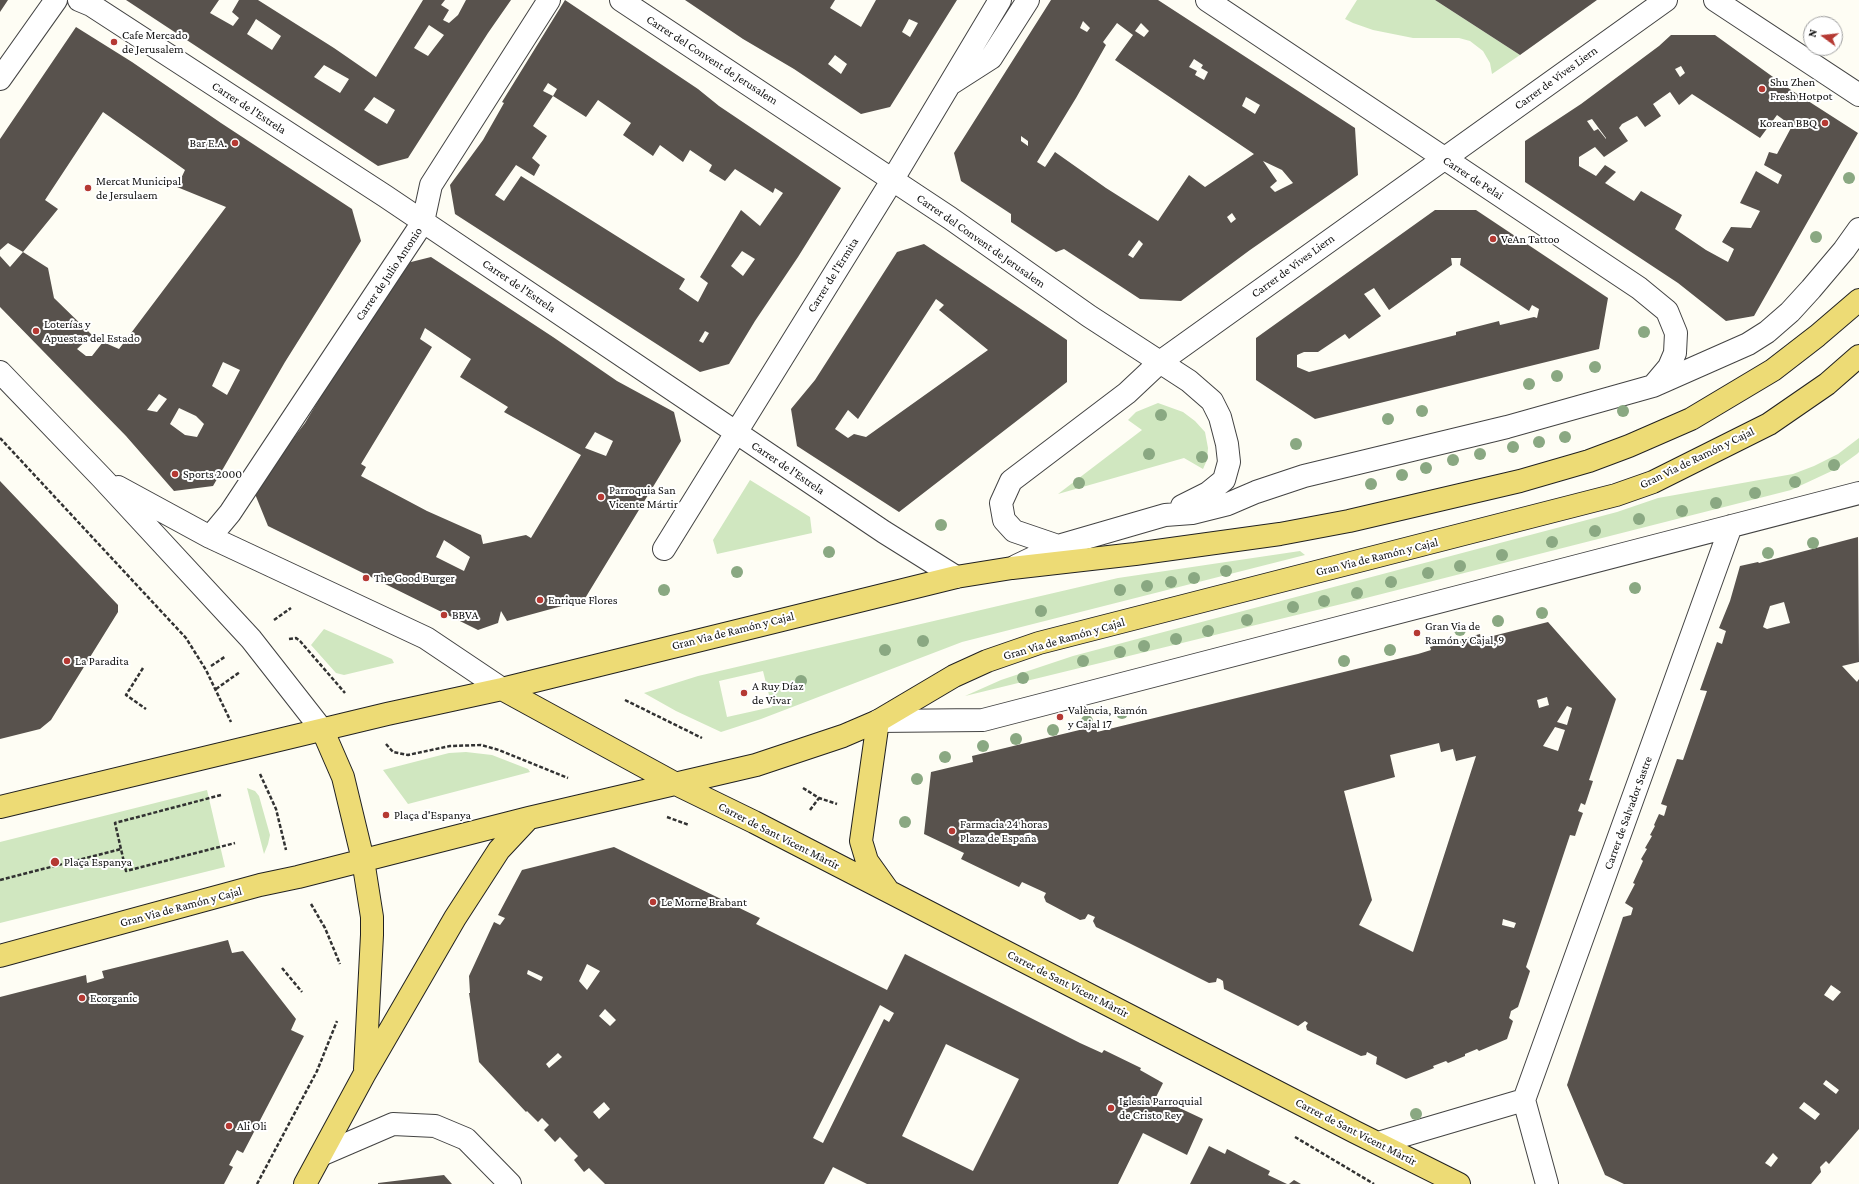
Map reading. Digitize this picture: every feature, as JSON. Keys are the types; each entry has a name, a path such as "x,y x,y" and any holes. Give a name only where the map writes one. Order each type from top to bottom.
{"main road":[{"name":"Gran Via de Ramón y Cajal","path":"502,689 956,577 1012,568 1135,554 1280,534 1349,521 1520,481 1589,461 1629,446 1691,419 1735,394 1780,365 1859,300"},
{"name":"Gran Via de Ramón y Cajal","path":"676,784 756,765 843,736 878,721 954,676 987,661 1039,643 1579,505 1616,495 1653,482 1769,424 1827,384 1859,356"},
{"path":"0,807 323,731 388,714 502,689 676,784"},
{"path":"878,721 861,841 868,861 889,892"},
{"path":"323,731 343,776 363,860 372,917 364,1074"},
{"path":"363,860 529,818 676,784"},
{"name":"Carrer de Sant Vicent Màrtir","path":"676,784 1378,1144 1459,1184"},
{"path":"305,1184 364,1074 472,890 499,850 529,818"},
{"name":"Gran Via de Ramón y Cajal","path":"0,956 260,885 363,860"}],"street":[{"path":"0,90 6,72 56,0"},
{"name":"Carrer de l'Estrela","path":"79,0 105,14 423,222 884,532 956,577"},
{"name":"Carrer de Julio Antonio","path":"210,537 230,513 423,222 431,185 549,0"},
{"name":"Carrer del Convent de Jerusalem","path":"621,0 893,179 1089,316 1189,381 1212,401 1220,417 1227,444 1229,462 1224,480 1208,493 1165,515"},
{"name":"Carrer de l'Ermita","path":"664,549 893,179 1000,0"},
{"path":"950,85 991,58 1028,0"},
{"name":"Carrer de Pelai","path":"1207,0 1639,288 1667,311 1676,333 1675,353 1669,367 1653,386"},
{"name":"Carrer de Vives Liern","path":"1058,546 1014,531 1004,520 1001,503 1011,481 1127,392 1160,362 1443,158 1666,0"},
{"path":"1715,0 1859,95"},
{"name":"Gran Via de Ramón y Cajal","path":"1012,568 1058,546 1165,515 1192,513 1228,504 1256,492 1304,476 1514,425 1653,386 1748,344 1767,332 1790,312 1811,289 1844,250 1859,229"},
{"path":"0,372 102,478 251,639 323,731"},
{"path":"102,478 210,537 426,638 502,689"},
{"name":"Gran Via de Ramón y Cajal","path":"878,721 983,720 1859,493"},
{"name":"Carrer de Salvador Sastre","path":"1524,1100 1731,526"},
{"path":"1378,1144 1524,1100 1547,1184"},
{"path":"321,1155 392,1124 435,1126 466,1139 510,1184"}],"path":[{"path":"0,438 186,638 216,689 227,714"},
{"path":"273,621 293,606"},
{"path":"288,639 296,638 300,641 332,678"},
{"path":"211,666 226,656"},
{"path":"142,668 126,695 146,710"},
{"path":"216,689 238,674"},
{"path":"625,700 702,738"},
{"path":"388,745 393,752 408,755 450,746 481,745 548,770"},
{"path":"264,781 276,809 284,845"},
{"path":"803,788 819,798 842,806"},
{"path":"221,795 115,823 126,871 235,843"},
{"path":"810,810 819,798"},
{"path":"0,880 121,849"},
{"path":"313,908 325,928 342,970"},
{"path":"282,968 302,992"},
{"path":"257,1184 317,1071 330,1040 338,1015"}],"green space":[{"path":"1357,0 1435,0 1520,55 1492,74 1490,63 1483,51 1470,41 1459,38 1413,38 1373,30 1345,19"},
{"path":"1158,403 1183,412 1195,421 1205,432 1208,448 1207,460 1203,469 1184,458 1058,494 1142,430 1128,420 1136,412"},
{"path":"1859,438 1859,452 1857,454 1836,469 1791,490 1358,600 965,696 1001,680 1073,656 1617,512 1658,498 1793,474 1814,466 1838,454"},
{"path":"750,480 810,517 812,533 717,554 713,540"},
{"path":"1300,551 1305,555 962,642 761,719 721,732 676,711 644,693 698,676 1118,578","holes":["763,671 772,707 727,717 719,681"]},
{"path":"324,629 392,659 394,663 344,675 336,673 311,645"},
{"path":"466,752 492,755 528,769 530,772 408,804 383,770 449,753"},
{"path":"247,788 255,791 259,796 270,835 264,854"},
{"path":"207,790 225,867 0,923 0,842"}],"building":[{"path":"0,0 8,0 0,12"},
{"path":"126,0 219,0 210,13 233,26 239,18 232,12 239,0 258,0 334,48 376,77 423,0 445,0 441,5 449,10 443,20 449,23 458,15 466,0 511,0 488,33 408,158 378,166","holes":["256,19 281,36 272,50 247,34","429,25 444,35 428,56 414,48","324,65 349,79 340,93 314,77","374,97 395,110 387,124 364,110"]},
{"path":"565,0 698,89 719,106 841,188 729,364 700,372 455,214 450,185 483,140 504,103 502,102","holes":["548,83 557,89 553,96 543,91","553,96 586,117 598,100 631,123 623,135 653,156 660,145 683,162 690,150 712,165 709,171 725,181 735,169 773,193 775,188 783,193 760,226 741,210 700,277 708,283 698,302 679,289 685,279 521,176 504,201 495,195 516,165 534,176 540,165 532,158 547,136 533,126","742,251 755,259 743,276 731,266","705,331 709,333 703,343 699,341"]},
{"path":"685,0 835,0 830,8 861,27 876,0 957,0 890,107 861,114 794,69 743,39","holes":["909,19 918,23 910,37 902,32","835,55 847,64 841,74 828,64"]},
{"path":"1051,0 1158,0 1355,128 1358,175 1250,250 1181,301 1140,299 1064,249 1056,252 1011,222 1011,214 961,181 954,153","holes":["1083,21 1090,28 1087,32 1080,28","1117,23 1133,35 1115,60 1254,154 1205,187 1189,175 1158,221 1106,188 1055,152 1045,167 1037,162 1106,45 1103,42","1141,23 1149,31 1144,37 1135,31","1194,59 1203,65 1201,68 1208,72 1204,80 1195,75 1197,71 1189,67","1246,97 1260,105 1255,114 1242,106","1021,136 1028,141 1028,146 1021,141","1263,161 1282,170 1293,183 1275,192 1270,187 1277,181","1232,213 1236,219 1231,223 1227,217","1139,240 1143,244 1133,258 1128,255"]},
{"path":"1435,0 1597,0 1520,55"},
{"path":"76,27 132,62 221,123 352,209 361,241 285,362 213,486 174,491 126,436 0,307 0,256 10,267 23,252 8,243 0,250 0,139","holes":["103,112 185,170 177,187 226,207 119,349 103,342 92,356 86,356 77,349 92,335 54,298 48,268 23,252 58,209 45,200","223,362 240,370 227,395 212,386","159,394 167,399 157,412 147,410","179,408 196,416 204,424 197,437 185,435 170,424"]},
{"path":"1671,35 1715,35 1791,90 1858,133 1754,316 1726,321 1678,283 1525,182 1525,141 1581,104 1659,46","holes":["1681,66 1685,73 1680,77 1675,69","1670,92 1679,105 1692,94 1760,138 1777,115 1792,126 1777,154 1769,152 1764,165 1782,175 1778,184 1756,171 1740,203 1760,211 1751,228 1731,227 1722,242 1734,249 1728,262 1706,250 1675,229 1682,215 1641,191 1634,201 1605,183 1616,172 1605,165 1596,176 1579,166 1579,157 1595,147 1604,157 1628,141 1619,128 1622,124 1637,116 1645,127 1661,116 1653,104","1592,119 1606,139 1598,129 1594,131 1587,121"]},
{"path":"1435,210 1476,210 1608,298 1599,349 1315,419 1256,380 1256,338","holes":["1451,258 1461,258 1460,265 1529,311 1532,305 1539,309 1537,318 1534,317 1500,325 1499,321 1456,332 1456,335 1309,372 1297,367 1297,355 1304,352 1318,352 1345,334 1349,339 1381,316 1364,294 1374,288 1389,310 1452,265"]},
{"path":"924,244 1067,340 1067,382 899,512 797,446 791,409 815,380 897,252","holes":["936,299 944,305 939,310 988,350 866,437 854,434 848,438 835,429 848,410 858,419"]},
{"path":"431,257 617,381 674,412 681,441 584,600 507,621 501,611 498,623 478,630 268,526 255,494 259,483 305,423 399,265","holes":["425,328 471,359 460,377 508,407 504,412 581,455 531,538 526,535 483,544 481,535 427,511 361,476 366,467 361,464 432,347 420,339","595,432 613,441 606,456 585,448","444,540 470,557 464,571 436,557"]},
{"path":"0,481 118,605 118,612 51,720 40,729 0,739"},
{"path":"1858,537 1859,662 1842,666 1857,682 1859,679 1859,1129 1829,1164 1826,1161 1820,1167 1821,1172 1811,1184 1624,1184 1605,1175 1567,1085 1623,917 1631,915 1633,908 1625,903 1635,884 1633,883 1643,861 1641,859 1652,836 1650,835 1655,826 1654,825 1659,814 1664,816 1667,806 1661,804 1677,759 1683,760 1707,691 1700,690 1717,642 1722,644 1726,631 1719,628 1730,601 1740,566 1759,563","holes":["1784,602 1790,623 1767,629 1763,627 1770,606","1831,985 1841,992 1833,1001 1824,995","1826,1080 1839,1090 1836,1094 1823,1084","1804,1102 1820,1114 1815,1120 1799,1108","1773,1153 1778,1158 1771,1167 1765,1163"]},
{"path":"1548,622 1616,699 1589,780 1593,781 1585,805 1581,803 1578,811 1583,813 1575,836 1570,835 1526,967 1530,971 1518,1007 1511,1011 1509,1018 1513,1021 1507,1039 1479,1051 1477,1049 1448,1063 1446,1061 1433,1066 1434,1068 1406,1079 1376,1064 1377,1057 1367,1052 1366,1055 1361,1056 1307,1030 1306,1026 1308,1023 1305,1021 1298,1026 1224,989 1223,981 1220,979 1217,978 1216,982 1209,983 1096,927 1093,921 1095,917 1088,914 1085,919 1080,920 1046,902 1044,897 1046,893 1022,882 1019,887 961,859 964,853 924,834 931,772 973,762 972,756 1096,726 1097,732 1418,654 1431,650 1430,647 1444,643 1453,641 1454,645 1459,644 1458,640 1480,634 1481,639","holes":["1547,697 1549,705 1539,708 1537,700","1567,706 1572,708 1567,725 1557,722","1555,727 1565,730 1558,751 1543,746","1439,743 1441,752 1453,749 1456,761 1476,756 1413,952 1359,925 1372,900 1344,791 1395,777 1390,755","1503,919 1516,923 1514,928 1502,925"]},
{"path":"614,847 760,918 756,924 887,990 905,954 1080,1043 1102,1053 1104,1050 1141,1068 1140,1070 1163,1083 1156,1097 1203,1119 1187,1155 1143,1133 1118,1184 867,1184 833,1167 824,1184 605,1184 589,1168 584,1172 574,1160 578,1156 560,1137 555,1142 544,1130 549,1125 542,1118 538,1122 527,1111 526,1112 479,1062 469,993 469,976 494,922 500,925 505,918 498,915 522,870","holes":["587,964 600,971 587,990 579,981","528,970 543,977 541,981 527,974","880,1005 894,1013 889,1022 884,1019 823,1143 813,1138","605,1009 616,1020 610,1026 599,1016","946,1044 1019,1079 973,1171 902,1136","558,1053 562,1057 549,1068 546,1064","604,1102 610,1109 599,1119 593,1112"]},
{"path":"228,940 232,953 243,951 296,1019 291,1030 304,1036 243,1153 237,1150 229,1165 233,1167 224,1184 0,1184 0,997 86,975 87,983 104,978 102,971"},
{"path":"1209,1146 1225,1154 1227,1149 1270,1171 1268,1175 1287,1184 1190,1184"},
{"path":"444,1175 452,1184 378,1184 378,1183"},
{"path":"1294,1180 1301,1184 1289,1184"}],"place":[{"name":"Cafe Mercado de Jerusalem","path":"114,42"},
{"name":"Shu Zhen Fresh Hotpot","path":"1762,89"},
{"name":"Korean BBQ","path":"1825,123"},
{"name":"Bar E.A.","path":"235,143"},
{"name":"Mercat Municipal de Jersulaem","path":"88,188"},
{"name":"VeAn Tattoo","path":"1493,239"},
{"name":"Loterías y Apuestas del Estado","path":"36,331"},
{"name":"Sports 2000","path":"175,474"},
{"name":"Parroquia San Vicente Mártir","path":"601,497"},
{"name":"The Good Burger","path":"366,578"},
{"name":"Enrique Flores","path":"540,600"},
{"name":"BBVA","path":"444,615"},
{"name":"Gran Via de Ramón y Cajal, 9","path":"1417,633"},
{"name":"La Paradita","path":"67,661"},
{"name":"A Ruy Díaz de Vivar","path":"744,693"},
{"name":"València, Ramón y Cajal 17","path":"1060,717"},
{"name":"Plaça d'Espanya","path":"386,815"},
{"name":"Farmacia 24 horas Plaza de España","path":"952,831"},
{"name":"Plaça Espanya","path":"55,862"},
{"name":"Le Morne Brabant","path":"653,902"},
{"name":"Ecorganic","path":"82,998"},
{"name":"Iglesia Parroquial de Cristo Rey","path":"1111,1108"},
{"name":"Ali Oli","path":"229,1126"}]}
